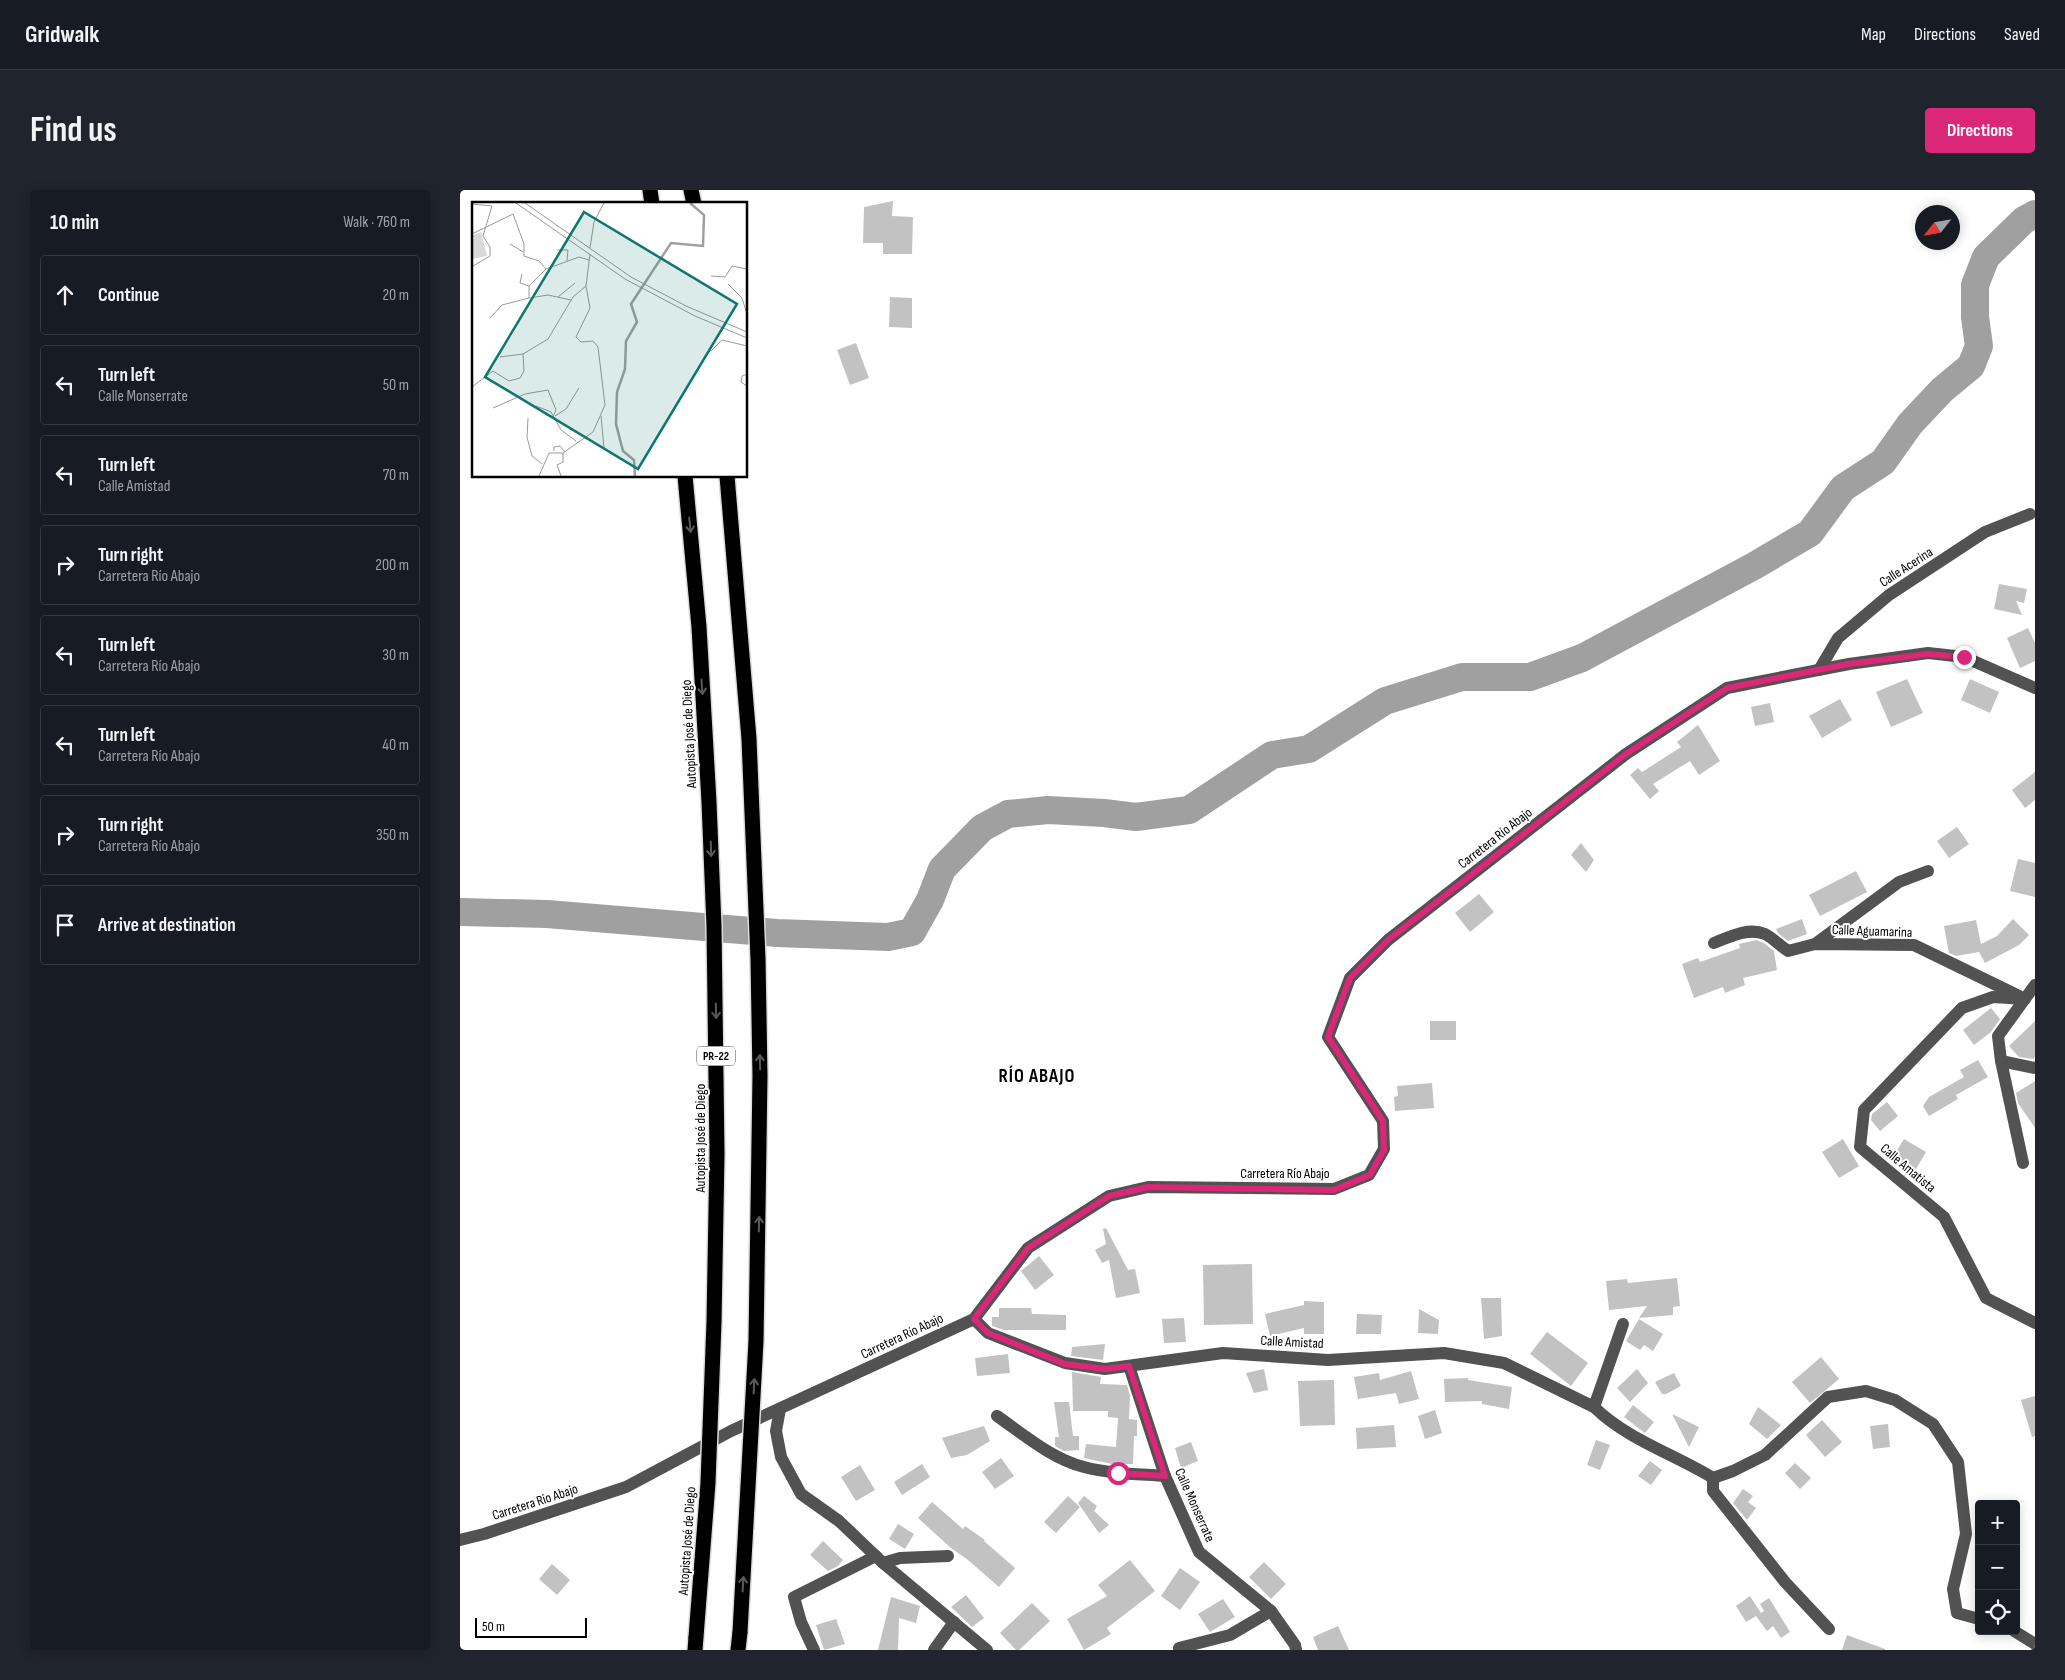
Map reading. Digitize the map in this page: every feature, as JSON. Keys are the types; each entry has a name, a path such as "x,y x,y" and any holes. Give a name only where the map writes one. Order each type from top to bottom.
{"highway":[{"name":"Autopista José de Diego","path":"685,478 698,627 709,802 714,926 718,1154 708,1483 695,1643"},
{"path":"727,478 748,729 758,959 760,1076 756,1341 738,1650"}],"street":[{"name":"Calle Acerina","path":"1819,670 1838,638 1889,595 1985,532 2030,514"},
{"name":"Carretera Río Abajo","path":"460,1540 484,1534 626,1487 731,1431 974,1319 1028,1248 1109,1196 1148,1187 1334,1190 1370,1175 1384,1150 1383,1121 1328,1037 1350,978 1388,940 1626,754 1727,688 1819,670 1928,654 1964,657 2035,688"},
{"path":"1815,944 1899,882 1928,871"},
{"name":"Calle Aguamarina","path":"1714,943 1742,933 1753,932 1765,934 1788,951 1815,944 1914,946 2025,999"},
{"path":"2022,1163 2001,1061 1998,1036 2035,985"},
{"name":"Calle Amatista","path":"2025,999 1992,997 1962,1008 1864,1110 1860,1147 1944,1217 1986,1298 2035,1323"},
{"path":"2001,1061 2035,1068"},
{"name":"Calle Amistad","path":"974,1319 988,1333 1065,1364 1105,1369 1223,1353 1328,1360 1444,1353 1504,1363 1594,1407 1605,1417 1654,1448 1686,1462 1713,1478"},
{"path":"1594,1407 1623,1324"},
{"name":"Calle Monserrate","path":"1129,1366 1165,1476 1199,1552 1271,1611 1295,1645 1296,1650"},
{"path":"1829,1629 1785,1582 1713,1491 1713,1478 1733,1471 1765,1455 1828,1397 1866,1391 1895,1400 1933,1424 1958,1462 1966,1534 1953,1589 1957,1613 1975,1618"},
{"path":"780,1409 776,1431 781,1457 801,1494 839,1522 880,1560 987,1650"},
{"path":"997,1416 1053,1454 1082,1467 1118,1473 1165,1476"},
{"path":"814,1650 801,1622 794,1597 880,1560 948,1556"},
{"path":"1179,1648 1230,1634 1271,1611"},
{"path":"934,1650 954,1622"},
{"path":"2020,1635 2035,1644"}],"building":[{"path":"893,201 892,216 913,217 912,254 883,254 883,243 863,243 864,207"},
{"path":"890,297 912,298 912,328 889,327"},
{"path":"856,343 869,378 850,385 837,350"},
{"path":"1999,584 2027,589 2024,603 2016,601 2022,615 1994,609"},
{"path":"2028,628 2035,643 2035,661 2020,668 2007,638"},
{"path":"1907,679 1923,713 1891,727 1876,692"},
{"path":"1970,679 1999,692 1990,713 1961,700"},
{"path":"1840,699 1852,720 1822,738 1809,716"},
{"path":"1770,703 1774,722 1755,726 1751,707"},
{"path":"1698,725 1720,761 1699,775 1690,761 1653,784 1659,791 1650,799 1630,775 1638,768 1642,772 1681,747 1677,742"},
{"path":"2035,772 2035,800 2025,808 2012,790"},
{"path":"1957,827 1969,844 1949,858 1937,841"},
{"path":"1581,843 1594,860 1586,872 1571,855"},
{"path":"2018,859 2035,863 2035,897 2010,891"},
{"path":"1856,871 1867,892 1820,916 1809,895"},
{"path":"1479,894 1494,912 1470,932 1455,913"},
{"path":"1802,919 1807,934 1788,941 1776,929"},
{"path":"2013,919 2029,935 2019,945 1985,963 1979,952 1956,956 1949,953 1944,926 1976,920 1981,944 1997,936"},
{"path":"1756,940 1764,943 1774,951 1777,970 1743,978 1745,985 1725,993 1723,987 1694,998 1682,964 1698,958 1700,962 1740,948 1739,944"},
{"path":"1991,1008 2000,1019 1991,1032 1974,1045 1963,1030"},
{"path":"1430,1021 1456,1021 1456,1040 1430,1040"},
{"path":"2035,1021 2035,1057 2033,1059 2019,1057 2009,1046"},
{"path":"1978,1060 1988,1077 1956,1095 1958,1099 1929,1116 1923,1106 1929,1097 1964,1077 1960,1070"},
{"path":"2035,1081 2035,1128 2018,1103 2016,1093"},
{"path":"1432,1083 1434,1108 1395,1111 1394,1097 1398,1096 1397,1086"},
{"path":"1887,1102 1898,1116 1880,1131 1871,1120 1872,1114"},
{"path":"1843,1139 1859,1166 1839,1178 1822,1152"},
{"path":"1904,1139 1926,1152 1913,1174 1891,1160"},
{"path":"1106,1228 1128,1270 1135,1269 1140,1293 1116,1298 1109,1260 1102,1263 1095,1250 1106,1244 1103,1229"},
{"path":"1039,1256 1054,1275 1035,1290 1021,1271"},
{"path":"1252,1264 1253,1324 1204,1325 1203,1265"},
{"path":"1677,1278 1680,1306 1673,1307 1673,1315 1639,1318 1647,1306 1609,1310 1606,1281 1627,1279 1628,1283"},
{"path":"1481,1298 1501,1298 1502,1336 1484,1339"},
{"path":"1304,1301 1324,1302 1324,1334 1304,1334 1304,1328 1270,1336 1265,1314 1304,1305"},
{"path":"999,1308 1031,1308 1032,1314 1066,1315 1066,1330 1004,1330 992,1326 992,1317 999,1317"},
{"path":"1419,1309 1439,1320 1438,1334 1418,1333"},
{"path":"1357,1314 1382,1315 1381,1334 1356,1334"},
{"path":"1184,1318 1186,1342 1164,1343 1162,1319"},
{"path":"1639,1319 1663,1334 1653,1351 1644,1345 1640,1350 1626,1341"},
{"path":"1547,1332 1588,1363 1571,1386 1530,1354"},
{"path":"1105,1344 1103,1360 1071,1356 1072,1347"},
{"path":"1008,1354 1010,1373 977,1376 975,1358"},
{"path":"1821,1357 1839,1379 1810,1403 1792,1382"},
{"path":"1264,1369 1268,1390 1254,1393 1246,1373"},
{"path":"1637,1369 1648,1383 1630,1402 1617,1388"},
{"path":"1411,1371 1419,1399 1399,1404 1396,1393 1358,1399 1354,1377 1379,1373 1380,1380"},
{"path":"1072,1372 1101,1377 1100,1384 1127,1385 1130,1396 1129,1419 1137,1420 1137,1436 1134,1436 1133,1464 1112,1464 1084,1458 1086,1444 1116,1447 1118,1418 1108,1417 1108,1411 1073,1411"},
{"path":"1674,1373 1681,1386 1666,1394 1662,1394 1655,1382"},
{"path":"1468,1378 1468,1380 1512,1387 1509,1409 1482,1404 1482,1401 1445,1402 1444,1379"},
{"path":"1334,1380 1335,1425 1300,1426 1298,1381"},
{"path":"2035,1396 2035,1436 2032,1437 2021,1400"},
{"path":"1054,1402 1069,1402 1073,1436 1079,1436 1079,1450 1064,1451 1055,1446 1055,1437 1059,1437"},
{"path":"1633,1405 1654,1422 1645,1433 1624,1417"},
{"path":"1758,1407 1781,1425 1767,1439 1749,1424"},
{"path":"1435,1410 1442,1433 1425,1439 1418,1416"},
{"path":"1672,1414 1699,1427 1689,1447"},
{"path":"1822,1420 1842,1442 1825,1457 1806,1435"},
{"path":"1888,1424 1890,1447 1873,1449 1870,1426"},
{"path":"1394,1425 1396,1447 1357,1449 1356,1428"},
{"path":"984,1426 990,1441 967,1455 951,1458 942,1438"},
{"path":"1596,1440 1610,1445 1600,1470 1587,1465"},
{"path":"1191,1442 1198,1461 1181,1468 1175,1448"},
{"path":"1001,1458 1014,1476 995,1489 982,1472"},
{"path":"1650,1461 1662,1470 1651,1485 1638,1476"},
{"path":"1795,1463 1811,1478 1800,1489 1785,1473"},
{"path":"922,1464 930,1477 902,1495 894,1482"},
{"path":"860,1465 875,1490 856,1501 841,1477"},
{"path":"1743,1489 1753,1496 1748,1502 1756,1508 1747,1520 1733,1503"},
{"path":"1068,1496 1080,1507 1056,1533 1044,1522"},
{"path":"1084,1496 1097,1506 1094,1511 1109,1525 1099,1533 1078,1503"},
{"path":"932,1502 963,1529 965,1526 985,1540 1015,1568 999,1587 918,1518"},
{"path":"898,1524 914,1534 905,1549 889,1539"},
{"path":"823,1541 843,1560 838,1566 828,1571 810,1555"},
{"path":"1130,1560 1155,1591 1107,1628 1111,1634 1084,1650 1067,1619 1107,1596 1098,1585"},
{"path":"1264,1562 1286,1584 1271,1599 1249,1577"},
{"path":"552,1564 570,1580 557,1595 539,1579"},
{"path":"1180,1568 1200,1582 1180,1610 1161,1596"},
{"path":"966,1595 984,1618 972,1627 951,1607"},
{"path":"1750,1596 1761,1613 1764,1611 1760,1604 1769,1598 1790,1632 1781,1638 1773,1626 1767,1631 1756,1616 1746,1622 1736,1606"},
{"path":"891,1597 920,1606 916,1623 899,1618 898,1650 878,1650"},
{"path":"1223,1599 1235,1617 1210,1632 1198,1614"},
{"path":"1032,1603 1050,1621 1019,1650 1016,1650 1000,1633"},
{"path":"836,1619 845,1644 824,1650 816,1625"},
{"path":"1338,1626 1349,1650 1318,1650 1313,1637"},
{"path":"1847,1635 1885,1649 1885,1650 1842,1650"}],"waterway":[{"path":"460,912 547,914 777,933 888,937 912,932 930,900 942,869 982,828 1008,814 1048,810 1136,817 1189,810 1272,755 1309,749 1385,701 1462,677 1530,677 1582,658 1754,566 1810,533 1843,488 1883,462 1910,424 1942,390 1971,366 1979,346 1975,317 1975,285 1986,257 2024,220 2035,214"}],"district":[{"name":"RÍO ABAJO","path":"1037,1076"}],"route":[{"path":"1118,1473 1165,1476 1129,1366 1105,1369 1065,1364 988,1333 974,1319 1028,1248 1109,1196 1148,1187 1334,1190 1370,1175 1384,1150 1383,1121 1328,1037 1350,978 1388,940 1626,754 1727,688 1848,664 1928,654 1964,657"}]}
